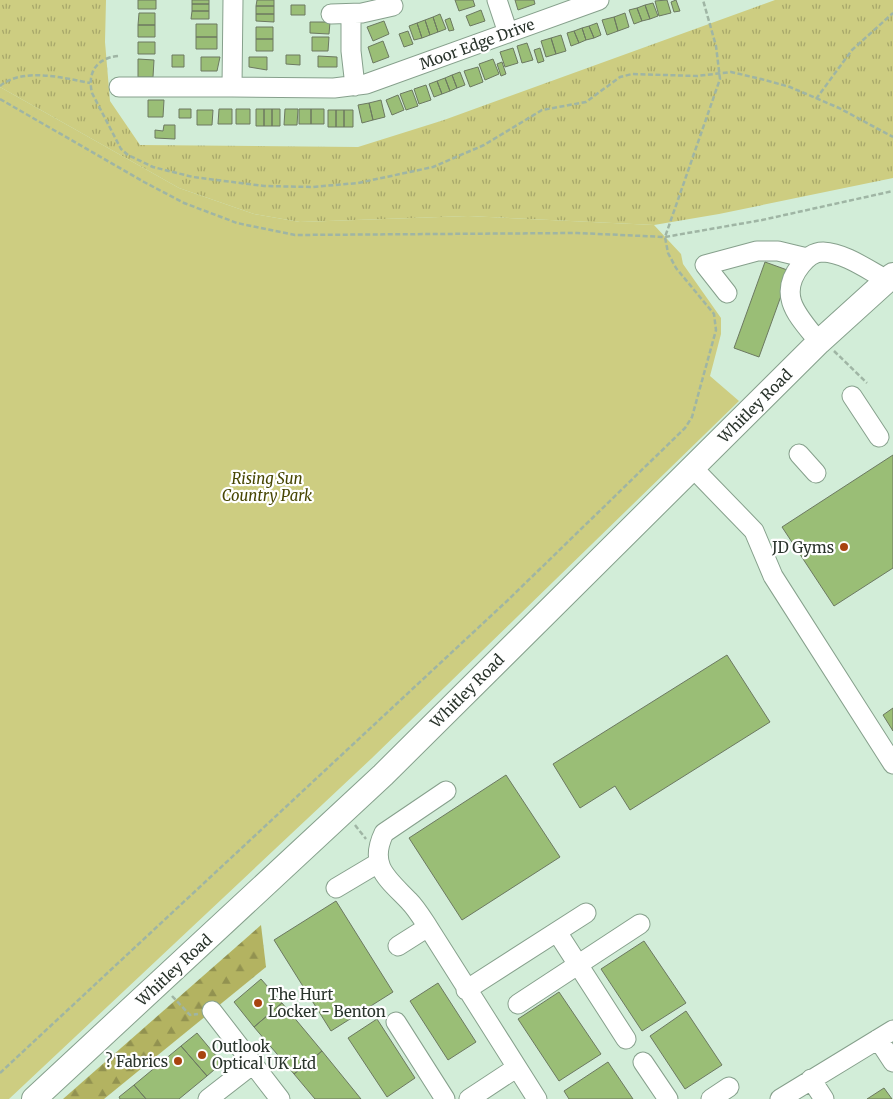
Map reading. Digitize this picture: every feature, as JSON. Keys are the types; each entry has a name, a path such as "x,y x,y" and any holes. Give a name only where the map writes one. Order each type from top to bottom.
{"main road":[{"name":"Whitley Road","path":"34,1099 376,781 693,468 824,345 890,278"}],"street":[{"path":"232,0 232,87"},
{"path":"497,0 508,33"},
{"name":"Moor Edge Drive","path":"119,87 334,88 355,86 377,81 599,0"},
{"path":"331,14 351,14 393,6"},
{"path":"351,14 351,51 355,86"},
{"path":"727,293 705,265 757,252 778,251 807,258"},
{"path":"824,345 798,315 789,295 792,280 807,258 814,254 830,253 890,278"},
{"path":"852,396 879,437"},
{"path":"799,454 816,473"},
{"path":"693,468 754,531 773,576 893,764"},
{"path":"446,791 384,833 378,859 387,878 411,903 428,927 536,1099"},
{"path":"336,888 378,859"},
{"path":"466,990 586,914"},
{"path":"518,1004 640,924"},
{"path":"398,946 428,927"},
{"path":"557,932 626,1039"},
{"path":"212,1011 280,1099"},
{"path":"396,1022 445,1099"},
{"path":"780,1099 885,1034 893,1062"},
{"path":"644,1062 668,1099"},
{"path":"208,1099 253,1064"},
{"path":"469,1099 516,1068"},
{"path":"811,1080 824,1099"},
{"path":"711,1099 729,1088"}],"path":[{"path":"0,1073 508,600 685,428 692,417 717,323 714,314 671,260 665,237 721,72 712,23 704,0"},
{"path":"816,98 852,50 893,13"},
{"path":"118,56 104,58 97,63 91,83 92,93 122,151 147,164 211,180 264,186 312,187 358,183 450,161 484,145 542,110 586,102 623,75 697,76 721,72 739,73 790,87 847,112 893,137"},
{"path":"0,86 9,80 24,76 55,77 91,83"},
{"path":"0,98 144,182 184,203 237,223 269,231 316,235 577,233 665,237 744,223 893,191"},
{"path":"824,345 867,383"},
{"path":"350,818 378,859"},
{"path":"170,994 190,1015 212,1011"}],"green space":[{"path":"0,0 106,0 105,42 110,101 140,145 358,147 444,120 775,0 893,0 893,178 719,214 654,225 468,216 300,222 254,214 179,188 0,87"},
{"name":"Rising Sun Country Park","path":"0,87 179,188 254,214 300,222 468,216 654,225 681,254 683,264 721,318 721,334 710,376 739,401 372,758 9,1099 0,1099"},
{"path":"261,925 266,967 104,1099 63,1099"}],"building":[{"path":"138,0 156,0 156,9 138,9"},
{"path":"192,0 209,0 209,4 192,4"},
{"path":"257,0 274,0 274,6 256,6"},
{"path":"455,0 473,0 475,6 459,11"},
{"path":"515,0 534,0 535,4 518,10"},
{"path":"667,0 671,13 659,16 655,1"},
{"path":"676,0 680,11 674,12 671,2"},
{"path":"653,3 658,16 650,19 645,5"},
{"path":"192,4 209,4 209,11 192,11"},
{"path":"291,5 305,5 305,15 291,15"},
{"path":"645,5 650,19 642,21 637,8"},
{"path":"256,6 274,6 274,14 256,14"},
{"path":"637,8 642,21 634,24 629,10"},
{"path":"481,10 485,21 470,26 466,16"},
{"path":"192,11 209,11 209,19 191,19"},
{"path":"139,13 155,13 155,25 138,25"},
{"path":"625,13 629,27 618,31 614,17"},
{"path":"256,14 274,14 274,22 256,21"},
{"path":"440,14 446,29 438,32 433,17"},
{"path":"433,17 438,32 430,35 425,20"},
{"path":"614,17 618,31 607,35 602,20"},
{"path":"450,18 454,30 449,31 445,20"},
{"path":"425,20 430,35 422,38 417,23"},
{"path":"384,21 389,34 373,41 367,27"},
{"path":"310,22 330,22 329,34 310,33"},
{"path":"417,23 422,38 414,40 409,26"},
{"path":"597,23 601,35 594,38 589,26"},
{"path":"196,24 217,24 217,37 196,37"},
{"path":"138,25 155,25 155,37 138,37"},
{"path":"589,26 594,38 586,40 582,28"},
{"path":"256,27 273,27 273,39 256,39"},
{"path":"582,28 586,40 579,43 574,31"},
{"path":"408,31 413,44 404,47 399,34"},
{"path":"574,31 579,43 571,46 567,33"},
{"path":"561,35 566,51 556,54 551,38"},
{"path":"196,37 217,37 217,49 196,49"},
{"path":"312,37 329,37 328,51 312,51"},
{"path":"551,38 556,54 546,57 541,41"},
{"path":"256,39 273,39 273,51 256,51"},
{"path":"383,41 389,57 373,63 368,47"},
{"path":"138,42 155,42 155,54 138,54"},
{"path":"527,43 533,60 522,63 517,46"},
{"path":"513,48 518,63 505,67 500,52"},
{"path":"540,48 544,61 538,63 534,50"},
{"path":"172,55 184,55 184,67 172,67"},
{"path":"286,55 300,55 300,65 286,64"},
{"path":"318,56 337,57 337,67 318,67"},
{"path":"201,57 220,57 217,71 201,71"},
{"path":"249,57 267,57 267,70 249,67"},
{"path":"138,59 154,60 153,77 138,77"},
{"path":"493,59 499,74 485,80 479,64"},
{"path":"502,62 506,74 501,76 497,64"},
{"path":"478,67 483,82 470,87 464,71"},
{"path":"460,72 465,85 457,88 452,75"},
{"path":"452,75 457,88 450,91 445,78"},
{"path":"445,78 450,91 442,94 437,81"},
{"path":"437,81 442,94 434,97 429,84"},
{"path":"426,85 431,100 419,104 414,89"},
{"path":"412,90 418,106 406,110 400,94"},
{"path":"398,95 404,110 392,115 386,100"},
{"path":"148,100 164,100 163,117 148,117"},
{"path":"381,100 385,117 373,120 369,103"},
{"path":"369,103 373,120 362,123 358,105"},
{"path":"179,109 191,109 191,118 179,118"},
{"path":"219,109 232,109 232,124 218,124"},
{"path":"236,109 250,109 250,124 236,124"},
{"path":"256,109 264,109 264,126 256,126"},
{"path":"264,109 272,109 272,126 264,126"},
{"path":"272,109 280,109 280,126 272,126"},
{"path":"285,109 298,109 297,125 284,125"},
{"path":"299,109 311,109 311,124 299,124"},
{"path":"311,109 324,109 324,124 311,124"},
{"path":"197,110 213,110 212,125 197,125"},
{"path":"328,110 336,110 336,127 328,127"},
{"path":"336,110 344,110 344,127 336,127"},
{"path":"344,110 353,110 353,127 344,127"},
{"path":"164,125 175,125 175,139 155,138 155,130 163,131"},
{"path":"765,262 790,271 759,357 734,348"},
{"name":"JD Gyms","path":"893,455 893,568 834,606 782,527"},
{"path":"727,655 770,722 630,810 615,786 580,808 553,764"},
{"path":"893,708 893,731 883,715"},
{"path":"506,775 560,857 462,920 409,838"},
{"path":"336,901 393,992 331,1031 274,940"},
{"path":"644,941 686,1003 642,1031 601,969"},
{"name":"The Hurt Locker - Benton","path":"261,979 282,1003 254,1027 234,1002"},
{"path":"438,983 476,1042 448,1060 410,1001"},
{"path":"559,992 601,1054 559,1081 518,1019"},
{"path":"282,1003 322,1051 294,1074 254,1027"},
{"path":"686,1011 722,1065 685,1089 650,1036"},
{"path":"377,1019 415,1078 387,1097 348,1038"},
{"name":"Outlook Optical UK Ltd","path":"197,1033 222,1063 207,1076 181,1046"},
{"name":"? Fabrics","path":"181,1046 207,1076 179,1099 146,1099 134,1085"},
{"path":"322,1051 361,1099 315,1099 294,1074"},
{"path":"608,1062 633,1099 569,1099 564,1091"},
{"path":"134,1085 146,1099 120,1099 119,1097"},
{"path":"884,1088 892,1099 867,1099"}],"place":[{"name":"JD Gyms","path":"844,547"},
{"name":"The Hurt Locker - Benton","path":"258,1003"},
{"name":"Outlook Optical UK Ltd","path":"202,1055"},
{"name":"? Fabrics","path":"178,1061"}]}
